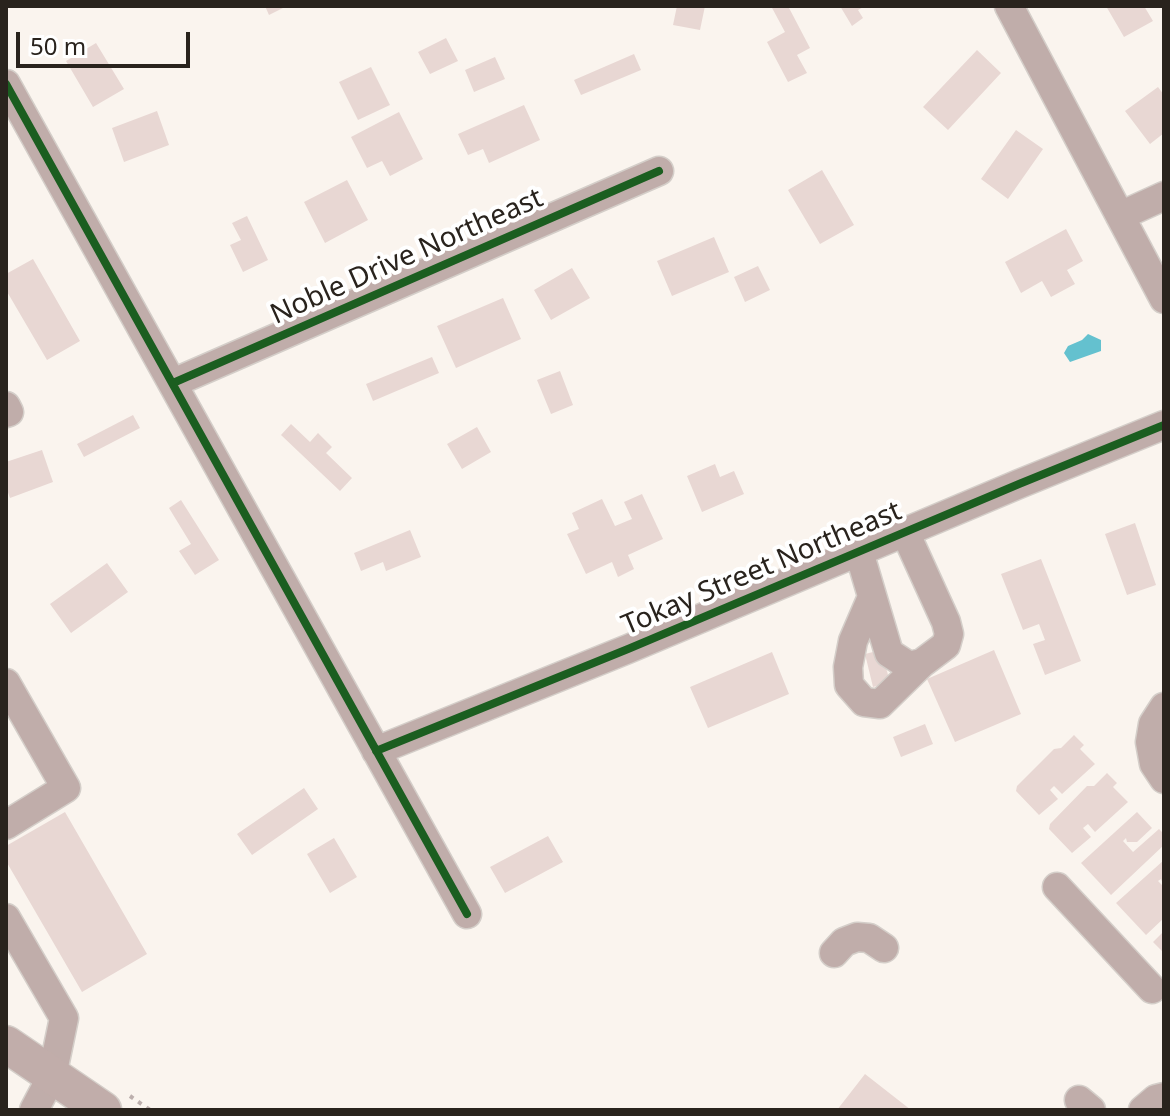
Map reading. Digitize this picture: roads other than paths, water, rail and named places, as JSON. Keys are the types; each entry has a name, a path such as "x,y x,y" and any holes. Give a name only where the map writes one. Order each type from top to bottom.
{"main road":[{"path":"6,1044 103,1110"}],"street":[{"path":"1009,6 1164,299"},
{"path":"6,84 467,914"},
{"name":"Noble Drive Northeast","path":"173,383 659,171"},
{"path":"1120,216 1164,196"},
{"path":"6,406 9,412 6,413"},
{"name":"Tokay Street Northeast","path":"376,751 1164,425"},
{"path":"872,597 853,641 848,667 849,685 864,702 880,704 922,663 946,645 949,634 905,532"},
{"path":"859,552 889,653 909,666 922,663"},
{"path":"6,683 66,788 6,825"},
{"path":"1164,707 1153,724 1150,742 1154,764 1164,779"},
{"path":"1057,887 1152,989"},
{"path":"6,918 64,1018 52,1076 34,1110"},
{"path":"834,953 844,942 857,937 869,938 884,948"},
{"path":"1143,1110 1156,1099 1164,1097"}],"water":[{"path":"1088,334 1101,340 1101,351 1070,362 1064,353 1068,346"}]}
